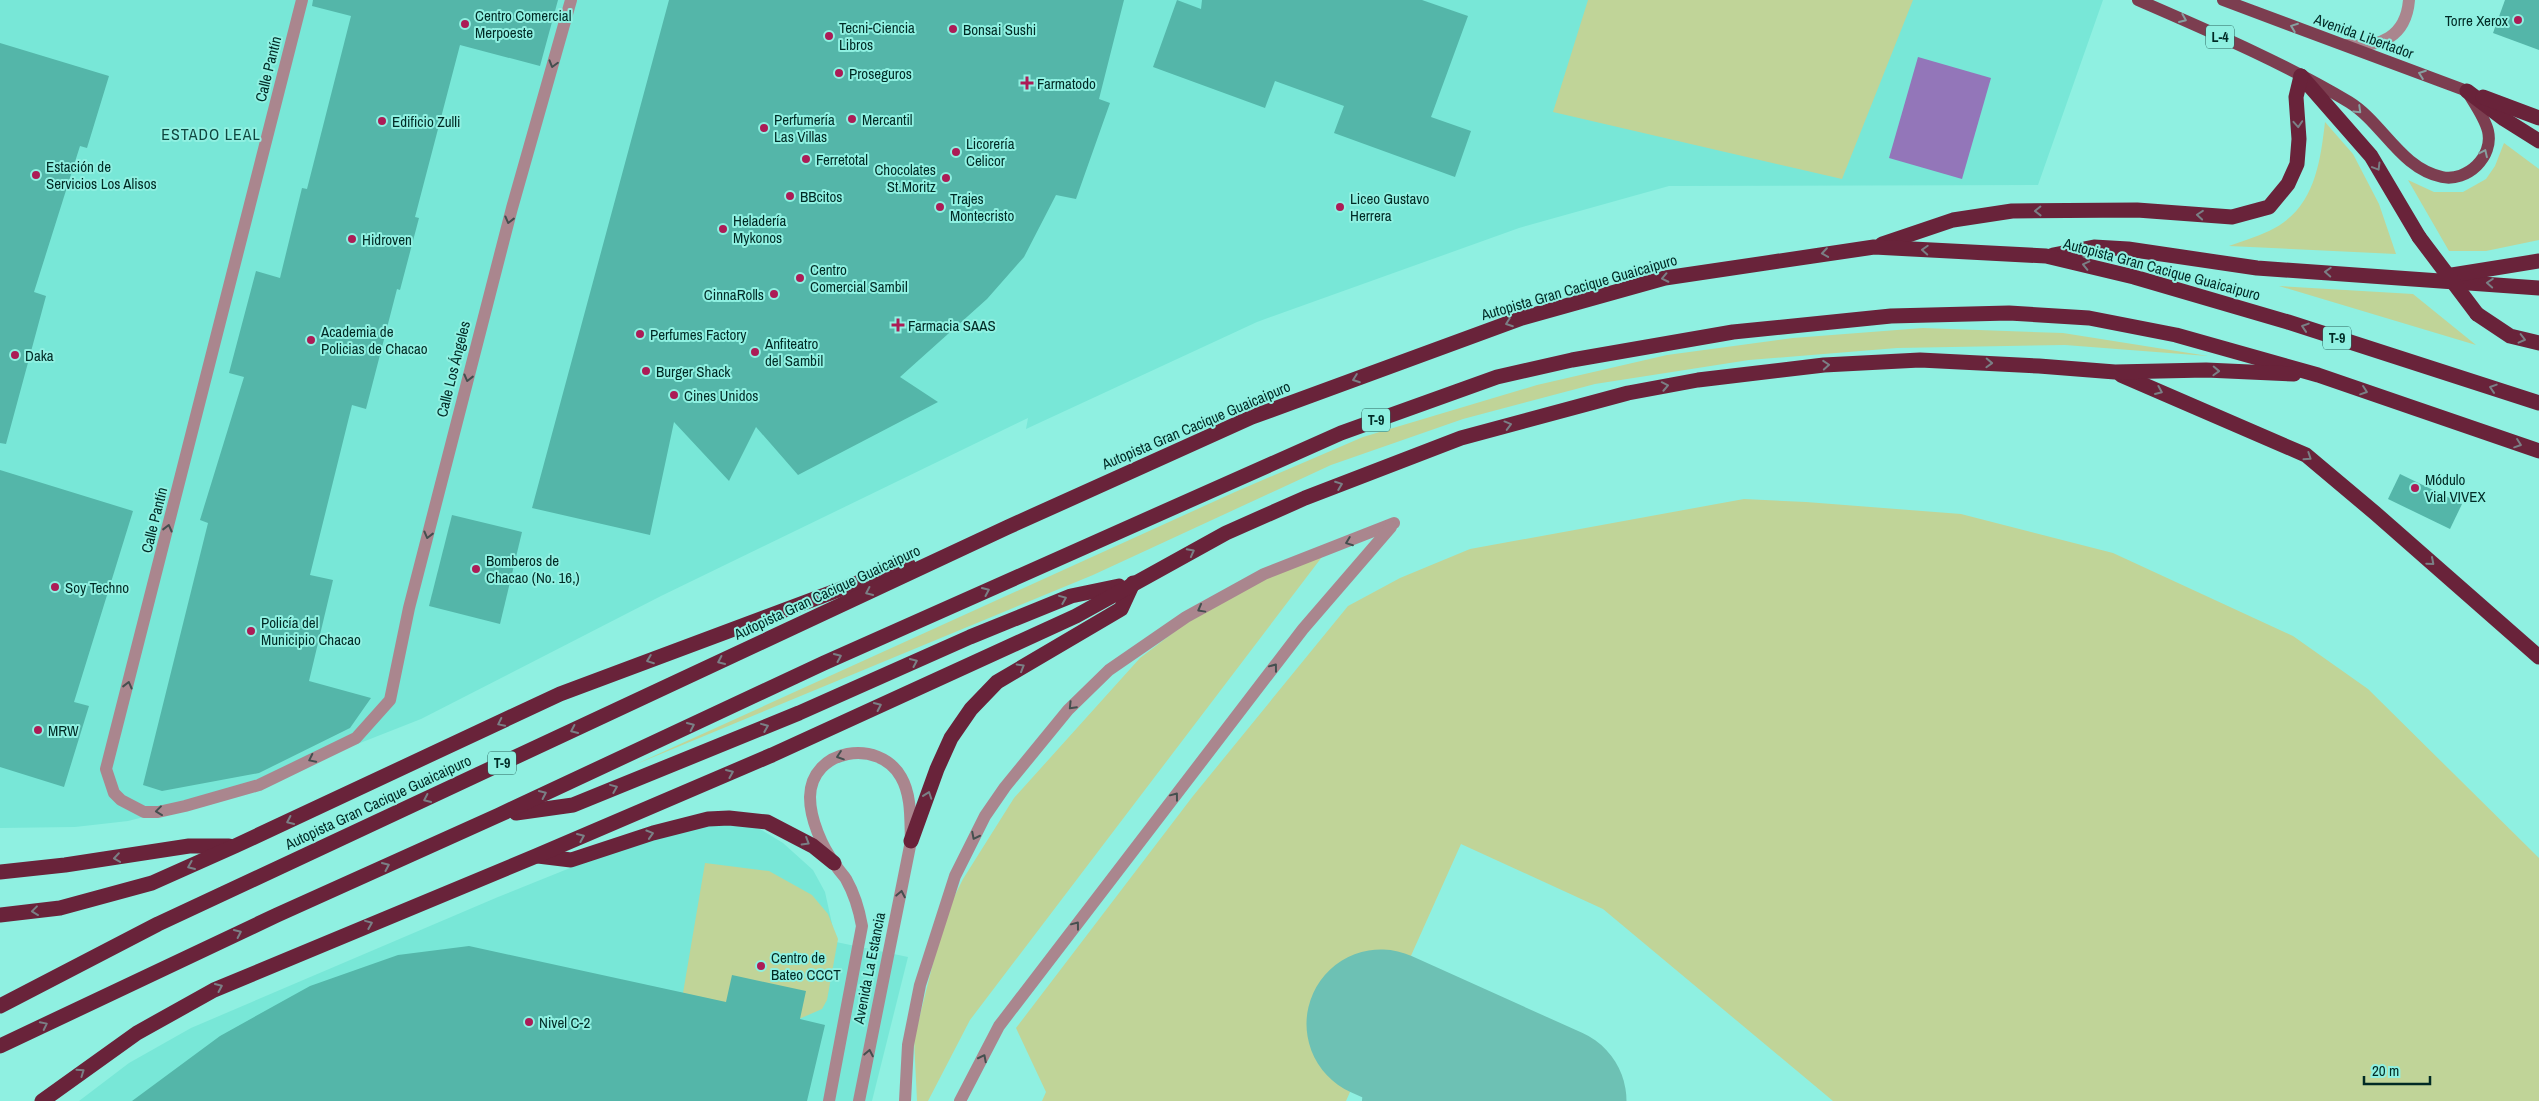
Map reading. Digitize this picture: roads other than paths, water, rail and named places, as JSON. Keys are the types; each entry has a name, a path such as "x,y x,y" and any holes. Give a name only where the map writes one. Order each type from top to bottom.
{"highway":[{"path":"2302,76 2371,156 2419,237 2477,314 2510,336 2539,343"},
{"path":"1874,247 1953,220 2012,212 2137,210 2232,217 2269,207 2288,184 2296,164 2300,139 2296,97 2302,76"},
{"path":"2467,91 2539,118"},
{"path":"2467,91 2504,120 2539,142"},
{"name":"Autopista Gran Cacique Guaicaipuro","path":"0,1006 158,924 1008,527 1252,417 1522,318 1665,278 1874,247 2046,256 2134,277 2288,322 2539,403"},
{"path":"2046,256 2094,247 2128,249 2256,268 2539,288"},
{"path":"2430,279 2539,261"},
{"name":"T-9","path":"0,1046 277,915 499,815 824,663 1332,436 1497,377 1572,360 1733,332 1891,316 2009,313 2089,318 2176,334 2318,375 2539,451"},
{"path":"42,1101 137,1033 214,990 772,755 1067,620 1226,533 1278,510 1452,442 1628,393 1698,380 1824,365 1910,361 2039,366 2115,372 2206,370 2318,375"},
{"path":"2115,372 2306,455 2375,513 2539,658"},
{"path":"0,915 60,908 152,883 560,694 1008,527"},
{"path":"499,815 573,805 800,713 970,637 1071,596 1133,583"},
{"path":"911,841 937,769 951,738 971,709 997,682 1121,609 1133,583"},
{"path":"536,856 571,860 654,833 708,819 729,818 767,822 813,846 834,863"},
{"path":"2,871 65,865 189,846 235,846"}],"main road":[{"name":"L-4","path":"2138,0 2199,26 2302,76"},
{"name":"Avenida Libertador","path":"2222,0 2467,91"},
{"path":"2302,76 2352,104 2418,168 2443,177 2460,177 2473,169 2485,154 2488,131 2467,91"}],"street":[{"name":"Calle Pantín","path":"302,0 106,768 111,787 121,800 144,812 158,812 260,785 356,738"},
{"name":"Calle Los Ángeles","path":"356,738 390,700 409,608 512,208 570,0"},
{"path":"2339,44 2368,45 2390,37 2406,21 2409,0"},
{"path":"905,1101 908,1044 920,985 955,876 986,816 1005,787 1068,710 1109,670 1186,617 1264,574 1394,523 1303,630 999,1026 960,1101"},
{"name":"Avenida La Estancia","path":"829,1101 858,958 862,926 853,892 845,877 834,863 814,822 810,797 818,771 828,760 847,753 871,754 889,761 902,778 909,804 911,841 859,1101"}],"place":[{"name":"Torre Xerox","path":"2518,20"},
{"name":"Centro Comercial Merpoeste","path":"465,24"},
{"name":"Bonsai Sushi","path":"953,29"},
{"name":"Tecni-Ciencia Libros","path":"829,36"},
{"name":"Proseguros","path":"839,73"},
{"name":"Farmatodo","path":"1027,83"},
{"name":"Mercantil","path":"852,119"},
{"name":"Edificio Zulli","path":"382,121"},
{"name":"Perfumería Las Villas","path":"764,128"},
{"name":"Licorería Celicor","path":"956,152"},
{"name":"Ferretotal","path":"806,159"},
{"name":"Estación de Servicios Los Alisos","path":"36,175"},
{"name":"Chocolates St.Moritz","path":"946,178"},
{"name":"BBcitos","path":"790,196"},
{"name":"Trajes Montecristo","path":"940,207"},
{"name":"Liceo Gustavo Herrera","path":"1340,207"},
{"name":"Heladería Mykonos","path":"723,229"},
{"name":"Hidroven","path":"352,239"},
{"name":"Centro Comercial Sambil","path":"800,278"},
{"name":"CinnaRolls","path":"774,294"},
{"name":"Farmacia SAAS","path":"898,325"},
{"name":"Perfumes Factory","path":"640,334"},
{"name":"Academia de Policias de Chacao","path":"311,340"},
{"name":"Anfiteatro del Sambil","path":"755,352"},
{"name":"Daka","path":"15,355"},
{"name":"Burger Shack","path":"646,371"},
{"name":"Cines Unidos","path":"674,395"},
{"name":"Módulo Vial VIVEX","path":"2415,488"},
{"name":"Bomberos de Chacao (No. 16,)","path":"476,569"},
{"name":"Soy Techno","path":"55,587"},
{"name":"Policía del Municipio Chacao","path":"251,631"},
{"name":"MRW","path":"38,730"},
{"name":"Centro de Bateo CCCT","path":"761,966"},
{"name":"Nivel C-2","path":"529,1022"}],"district":[{"name":"ESTADO LEAL","path":"211,134"}]}
